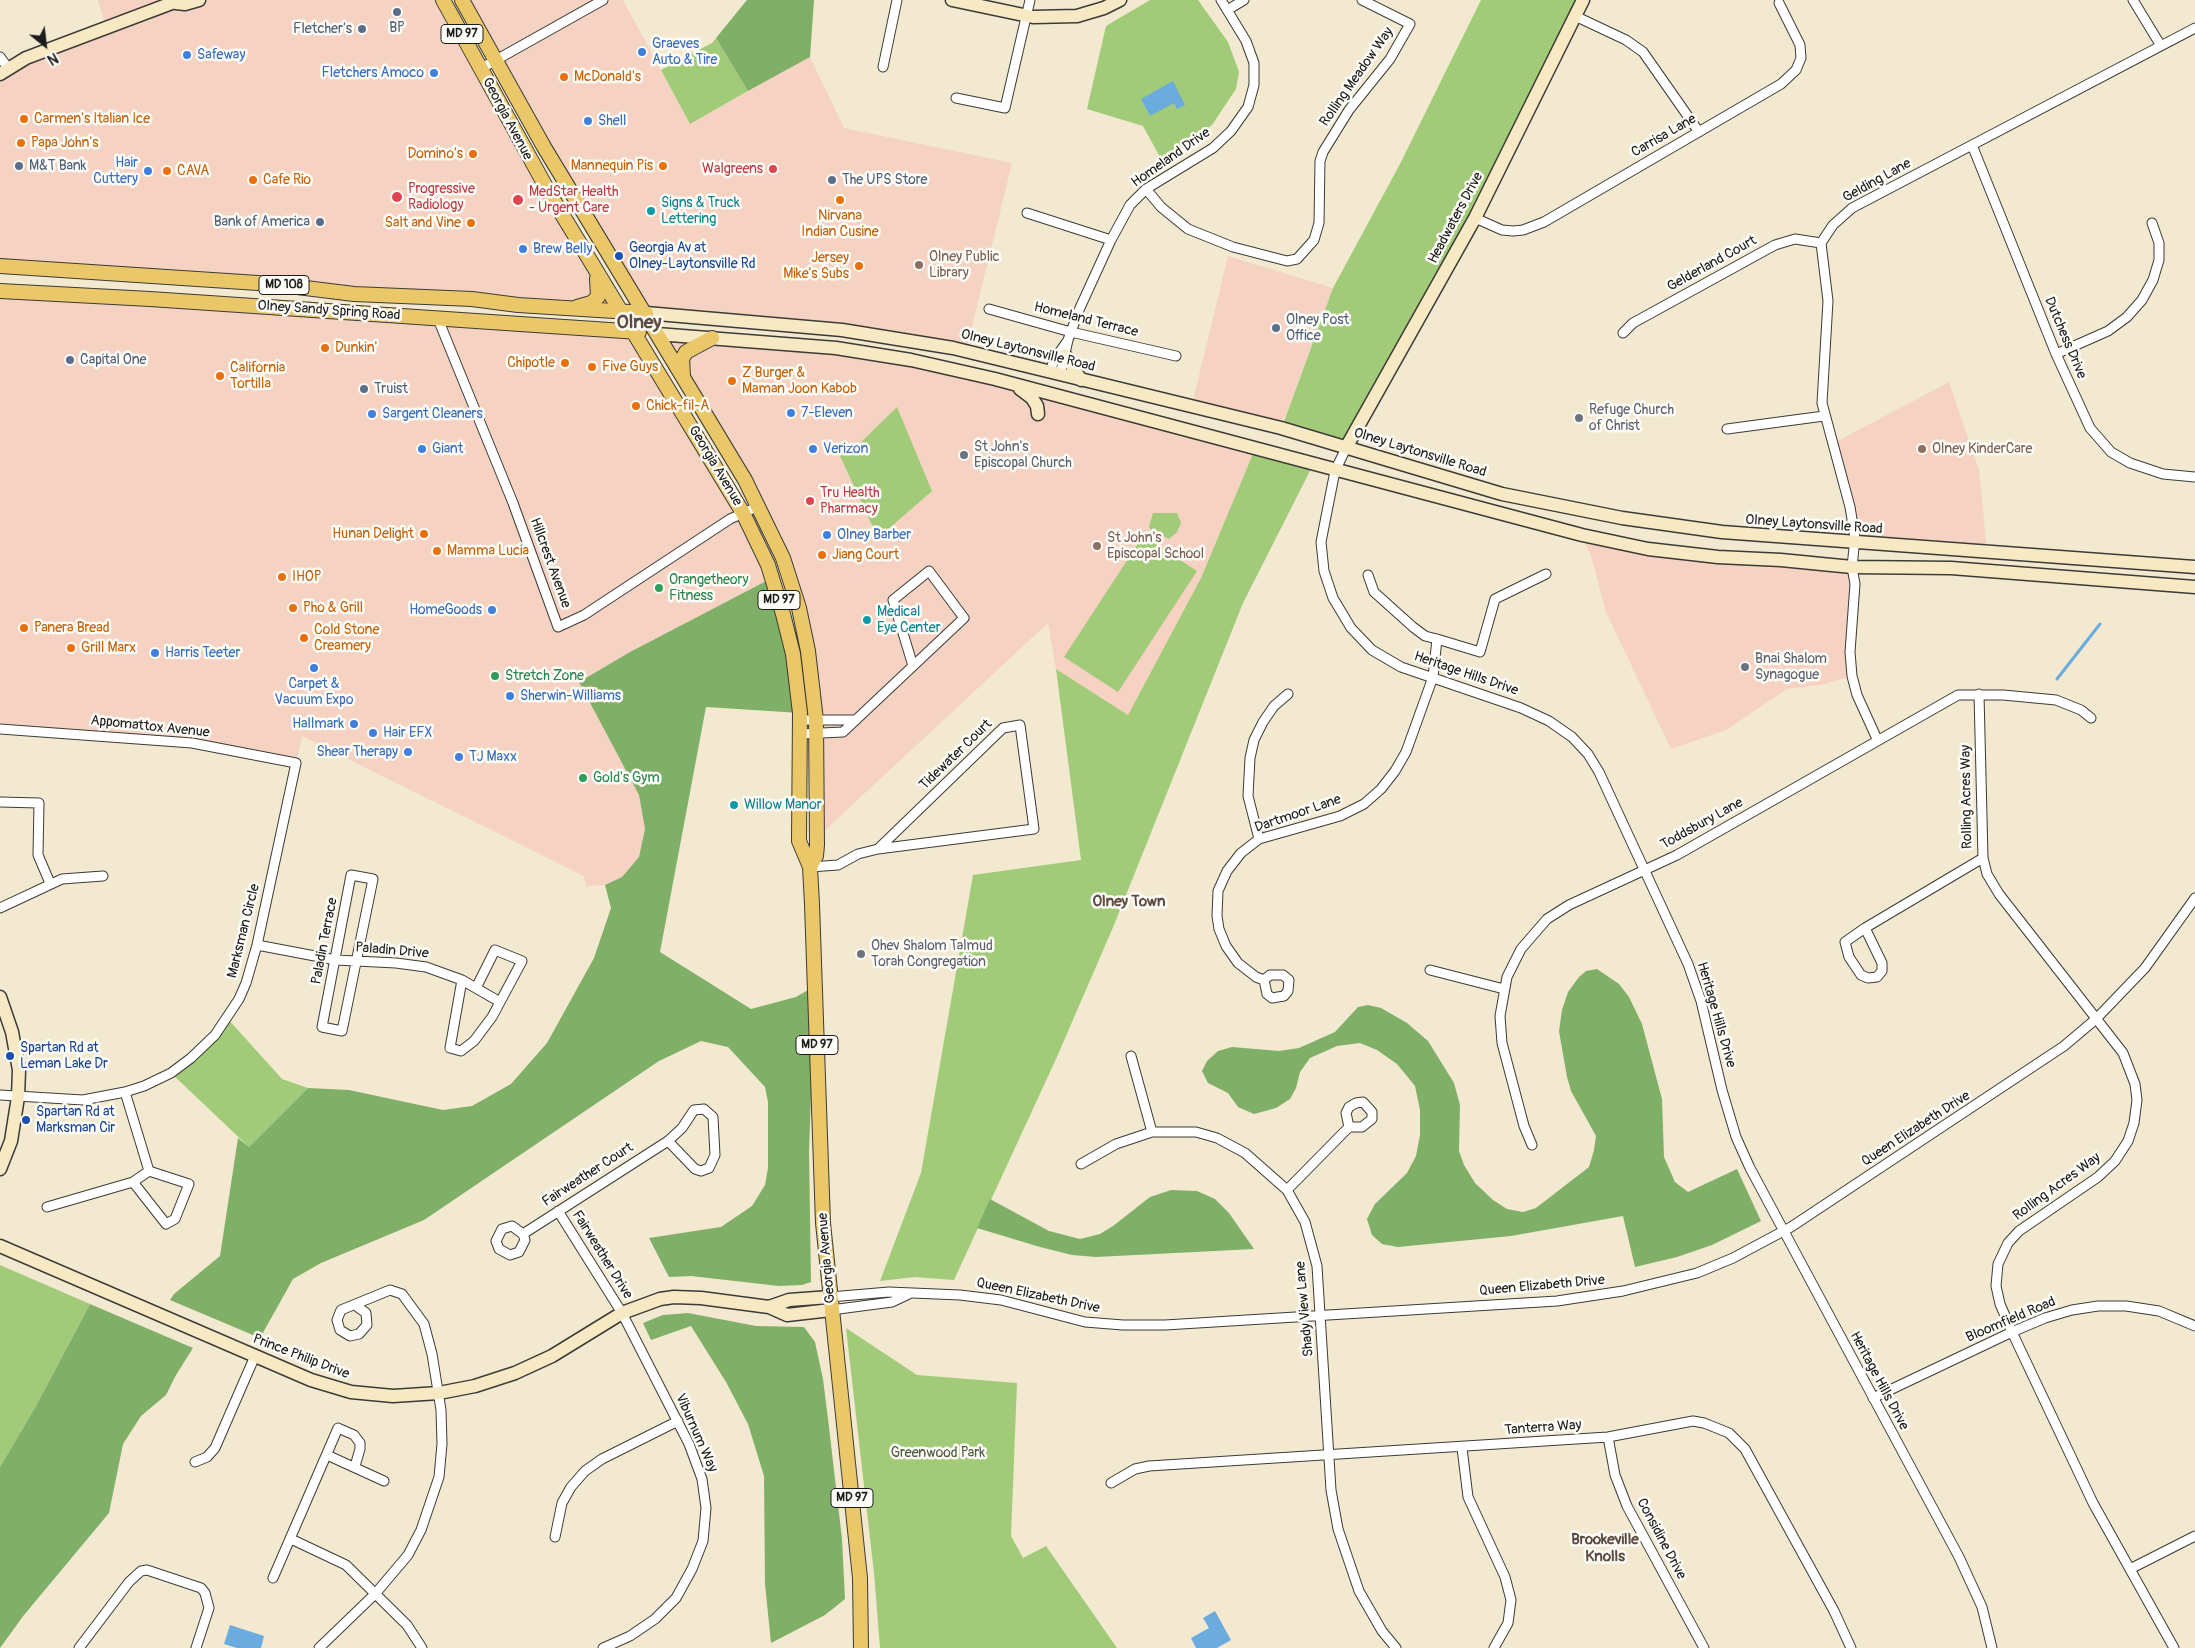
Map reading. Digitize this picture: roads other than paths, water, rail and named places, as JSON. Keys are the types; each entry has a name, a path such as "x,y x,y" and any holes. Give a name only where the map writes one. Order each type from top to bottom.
{"main road":[{"path":"4,71 26,58 56,46 178,2 185,4 199,0"},
{"name":"Georgia Avenue","path":"443,0 530,160 620,312 743,512 768,565 783,614 793,654 800,727 800,841 810,867 822,1191 831,1303 859,1570 861,1648"},
{"name":"Georgia Avenue","path":"462,0 557,169 646,313 759,506 783,558 799,608 808,651 813,690 816,726 817,845 816,856 810,867"},
{"path":"952,0 1026,17 1077,16 1104,8 1120,0"},
{"name":"Headwaters Drive","path":"1347,446 1475,218 1583,0"},
{"name":"Olney Sandy Spring Road","path":"0,266 273,284 354,294 472,299 646,313"},
{"path":"568,308 591,303 598,297 599,287 596,272"},
{"name":"Olney Sandy Spring Road","path":"0,291 150,298 657,334"},
{"name":"Olney Laytonsville Road","path":"646,313 776,322 898,337 953,348 1080,380 1208,409 1347,446 1502,494 1622,518 1722,532 2195,567"},
{"name":"MD 108","path":"657,334 864,352 911,360 1012,384 1334,471 1582,535 1648,549 1718,557 1781,560 1852,567 1951,568 2195,587"},
{"path":"683,377 682,359 686,352 700,342 712,338"},
{"path":"1065,355 1080,380"},
{"path":"1012,384 1032,398 1037,406 1038,414"},
{"path":"0,997 12,1032 19,1070 18,1097 11,1141 0,1169"},
{"name":"Prince Philip Drive","path":"0,1246 312,1380 351,1392 393,1396 439,1394 496,1380 535,1364 622,1313 648,1302 674,1296 770,1307 787,1315 831,1303"}],"street":[{"path":"480,69 603,0"},
{"path":"883,67 897,0"},
{"path":"956,98 1005,108 1030,0"},
{"name":"Homeland Drive","path":"1055,374 1054,360 1069,336 1111,240 1130,205 1146,189 1213,148 1231,131 1248,107 1254,85 1254,63 1246,41 1222,0"},
{"path":"1229,9 1244,0"},
{"name":"Rolling Meadow Way","path":"1146,189 1161,206 1188,229 1233,247 1287,260 1297,259 1314,240 1319,223 1320,161 1323,152 1349,110 1390,59 1410,24 1362,0"},
{"path":"2133,0 2161,46"},
{"name":"Carrisa Lane","path":"1475,218 1502,230 1523,230 1544,222 1781,84 1796,70 1801,58 1800,45 1779,3"},
{"path":"1575,16 1626,40 1643,52 1699,132"},
{"name":"Gelding Lane","path":"1821,243 1833,226 1852,208 2195,28"},
{"path":"0,56 4,71"},
{"name":"Dutchess Drive","path":"1972,145 2056,354 2085,420 2094,434 2111,452 2142,468 2163,474 2195,477"},
{"path":"1026,213 1111,240"},
{"path":"2056,354 2108,331 2127,317 2142,300 2153,280 2159,260 2159,242 2152,223"},
{"name":"Gelderland Court","path":"1623,333 1633,323 1775,245 1795,239 1821,243"},
{"path":"1821,243 1828,301 1822,383 1824,416 1850,507 1855,543 1852,567 1856,584 1850,652 1852,676 1857,696 1877,739"},
{"name":"Homeland Terrace","path":"989,309 1069,336 1176,356"},
{"name":"Hillcrest Avenue","path":"438,319 538,570 558,627 584,615 700,538 743,512 759,506"},
{"name":"Homeland Drive","path":"1055,374 1065,355 1069,336"},
{"path":"1727,429 1824,416"},
{"name":"Heritage Hills Drive","path":"1347,446 1334,471 1322,542 1324,571 1333,598 1352,628 1372,650 1401,667 1521,708 1549,721 1572,737 1588,754 1599,772 1645,870 1695,982 1736,1137 1750,1168 1959,1557 1982,1607 1992,1648"},
{"path":"800,727 816,726 843,732 964,618 929,571 893,600 913,666"},
{"path":"1368,574 1374,592 1425,636 1480,652 1494,599 1546,574"},
{"name":"Dartmoor Lane","path":"1264,980 1238,963 1226,946 1219,930 1217,916 1218,891 1226,871 1241,853 1258,839 1340,816 1364,804 1382,789 1396,772 1406,752 1433,677 1437,639"},
{"path":"1258,839 1248,796 1250,758 1254,740 1263,722 1274,706 1288,694"},
{"name":"Toddsbury Lane","path":"1532,1145 1524,1126 1502,1043 1500,1016 1507,977 1521,949 1547,919 1569,905 1645,870 1713,835 1877,739 1958,695 1979,694 2056,700 2081,710 2091,718"},
{"name":"Rolling Acres Way","path":"1979,694 1982,858 1987,874 1999,894 2128,1063 2137,1100 2134,1123 2128,1141 2115,1161 2098,1177 2019,1231 2008,1244 1998,1264 1996,1286 2000,1304 2012,1332 2093,1503 2174,1648"},
{"path":"800,727 856,720"},
{"name":"Tidewater Court","path":"810,867 838,865 858,854 878,849 1034,829 1020,725 1002,728 878,849"},
{"name":"Appomattox Avenue","path":"0,729 192,743 296,763"},
{"name":"Marksman Circle","path":"0,1094 18,1097 83,1100 125,1092 144,1086 171,1073 216,1035 239,999 258,945 296,763"},
{"path":"0,802 39,803 38,855 50,883"},
{"path":"1866,928 1882,963 1882,971 1877,977 1868,978 1861,976 1855,968 1845,942 1866,928 1982,858"},
{"name":"Paladin Terrace","path":"351,875 373,879 357,962 342,1031 322,1027 351,875"},
{"path":"0,908 62,879 103,876"},
{"name":"Queen Elizabeth Drive","path":"831,1303 889,1292 960,1295 1001,1300 1085,1322 1123,1326 1165,1325 1557,1301 1623,1291 1697,1273 1734,1258 1783,1232 2036,1066 2096,1019 2145,968 2195,898"},
{"name":"Paladin Drive","path":"258,945 336,960 396,962 426,967 462,980 500,1002"},
{"path":"462,980 450,1048 461,1051 474,1041 500,1002 522,961 495,950 476,988"},
{"path":"1430,970 1504,989"},
{"path":"1131,1056 1152,1132"},
{"path":"125,1092 149,1171"},
{"name":"Fairweather Court","path":"523,1234 668,1141 682,1128 694,1110 704,1108 713,1117 714,1159 707,1169 695,1169 668,1141"},
{"path":"1287,1190 1350,1127"},
{"name":"Shady View Lane","path":"1081,1164 1116,1144 1152,1132 1196,1132 1216,1138 1246,1153 1287,1190 1305,1222 1317,1266 1328,1455 1331,1490 1338,1530 1352,1574 1370,1611 1396,1648"},
{"path":"47,1207 133,1182 149,1171"},
{"path":"133,1182 166,1224 175,1218 188,1184 149,1171"},
{"name":"Fairweather Drive","path":"558,1211 622,1313"},
{"path":"319,1648 375,1594 408,1555 432,1502 439,1477 442,1444 439,1394 427,1332 407,1299 397,1292 390,1290 355,1305"},
{"name":"Queen Elizabeth Drive","path":"831,1303 892,1302 910,1294"},
{"name":"Bloomfield Road","path":"1873,1398 2012,1332 2045,1318 2072,1310 2112,1305 2159,1311 2195,1326"},
{"name":"Viburnum Way","path":"603,1648 630,1636 655,1620 669,1605 692,1569 702,1541 706,1508 702,1478 678,1421 622,1313"},
{"path":"195,1462 207,1457 215,1448 255,1356"},
{"path":"555,1537 562,1503 571,1487 585,1471 602,1459 678,1421"},
{"name":"Tanterra Way","path":"1111,1484 1135,1469 1149,1466 1462,1448 1608,1437 1693,1421 1704,1423 1729,1433 1745,1449 1834,1611 1851,1648"},
{"path":"273,1578 338,1428 347,1432 360,1443 355,1466"},
{"name":"Considine Drive","path":"1608,1437 1615,1475 1627,1506 1704,1648"},
{"path":"1462,1448 1468,1498 1505,1577 1511,1600 1508,1623 1494,1648"},
{"path":"327,1455 355,1466 384,1481"},
{"path":"2130,1569 2195,1536"},
{"path":"291,1540 346,1565 408,1626 422,1648"},
{"path":"79,1648 129,1582 141,1571 147,1570 201,1588 205,1593 209,1608 196,1648"}],"water":[{"path":"1173,81 1185,105 1177,109 1174,103 1150,116 1141,99"},
{"path":"1215,1611 1231,1640 1217,1648 1196,1648 1191,1638 1209,1628 1203,1618"},
{"path":"230,1625 264,1636 261,1648 237,1648 224,1644"}],"waterway":[{"path":"2057,679 2100,624"}],"place":[{"name":"BP","path":"397,12"},
{"name":"Fletcher's","path":"362,29"},
{"name":"Graeves Auto & Tire","path":"642,52"},
{"name":"Safeway","path":"187,55"},
{"name":"Fletchers Amoco","path":"434,73"},
{"name":"McDonald's","path":"564,77"},
{"name":"Carmen's Italian Ice","path":"24,119"},
{"name":"Shell","path":"588,121"},
{"name":"Papa John's","path":"21,143"},
{"name":"Domino's","path":"473,154"},
{"name":"M&T Bank","path":"19,166"},
{"name":"Mannequin Pis","path":"663,166"},
{"name":"Walgreens","path":"773,169"},
{"name":"Hair Cuttery","path":"148,171"},
{"name":"CAVA","path":"167,171"},
{"name":"Cafe Rio","path":"253,180"},
{"name":"The UPS Store","path":"832,180"},
{"name":"Progressive Radiology","path":"397,197"},
{"name":"MedStar Health - Urgent Care","path":"518,200"},
{"name":"Nirvana Indian Cusine","path":"840,200"},
{"name":"Signs & Truck Lettering","path":"651,211"},
{"name":"Bank of America","path":"320,222"},
{"name":"Salt and Vine","path":"471,223"},
{"name":"Brew Belly","path":"523,249"},
{"name":"Georgia Av at Olney-Laytonsville Rd","path":"619,256"},
{"name":"Olney Public Library","path":"919,265"},
{"name":"Jersey Mike's Subs","path":"859,266"},
{"name":"Olney Post Office","path":"1276,328"},
{"name":"Dunkin'","path":"325,348"},
{"name":"Capital One","path":"70,360"},
{"name":"Chipotle","path":"565,363"},
{"name":"Five Guys","path":"592,367"},
{"name":"California Tortilla","path":"220,376"},
{"name":"Z Burger & Maman Joon Kabob","path":"732,381"},
{"name":"Truist","path":"364,389"},
{"name":"Chick-fil-A","path":"636,406"},
{"name":"7-Eleven","path":"791,413"},
{"name":"Sargent Cleaners","path":"372,414"},
{"name":"Refuge Church of Christ","path":"1579,418"},
{"name":"Giant","path":"422,449"},
{"name":"Verizon","path":"813,449"},
{"name":"Olney KinderCare","path":"1922,449"},
{"name":"St John's Episcopal Church","path":"964,455"},
{"name":"Tru Health Pharmacy","path":"810,501"},
{"name":"Hunan Delight","path":"424,534"},
{"name":"Olney Barber","path":"827,535"},
{"name":"St John's Episcopal School","path":"1097,546"},
{"name":"Mamma Lucia","path":"437,551"},
{"name":"Jiang Court","path":"822,555"},
{"name":"IHOP","path":"282,577"},
{"name":"Orangetheory Fitness","path":"659,588"},
{"name":"Pho & Grill","path":"293,608"},
{"name":"HomeGoods","path":"492,610"},
{"name":"Medical Eye Center","path":"867,620"},
{"name":"Panera Bread","path":"24,628"},
{"name":"Cold Stone Creamery","path":"304,638"},
{"name":"Grill Marx","path":"71,648"},
{"name":"Harris Teeter","path":"155,653"},
{"name":"Bnai Shalom Synagogue","path":"1745,667"},
{"name":"Carpet & Vacuum Expo","path":"314,668"},
{"name":"Stretch Zone","path":"495,676"},
{"name":"Sherwin-Williams","path":"510,696"},
{"name":"Hallmark","path":"354,724"},
{"name":"Hair EFX","path":"373,733"},
{"name":"Shear Therapy","path":"408,752"},
{"name":"TJ Maxx","path":"459,757"},
{"name":"Gold's Gym","path":"583,778"},
{"name":"Willow Manor","path":"734,805"},
{"name":"Ohev Shalom Talmud Torah Congregation","path":"861,954"},
{"name":"Spartan Rd at Leman Lake Dr","path":"10,1056"},
{"name":"Spartan Rd at Marksman Cir","path":"26,1120"}],"district":[{"name":"Olney","path":"639,323"},
{"name":"Olney Town","path":"1129,902"},
{"name":"Brookeville Knolls","path":"1605,1548"}],"park label":[{"name":"Greenwood Park","path":"938,1453"}]}
